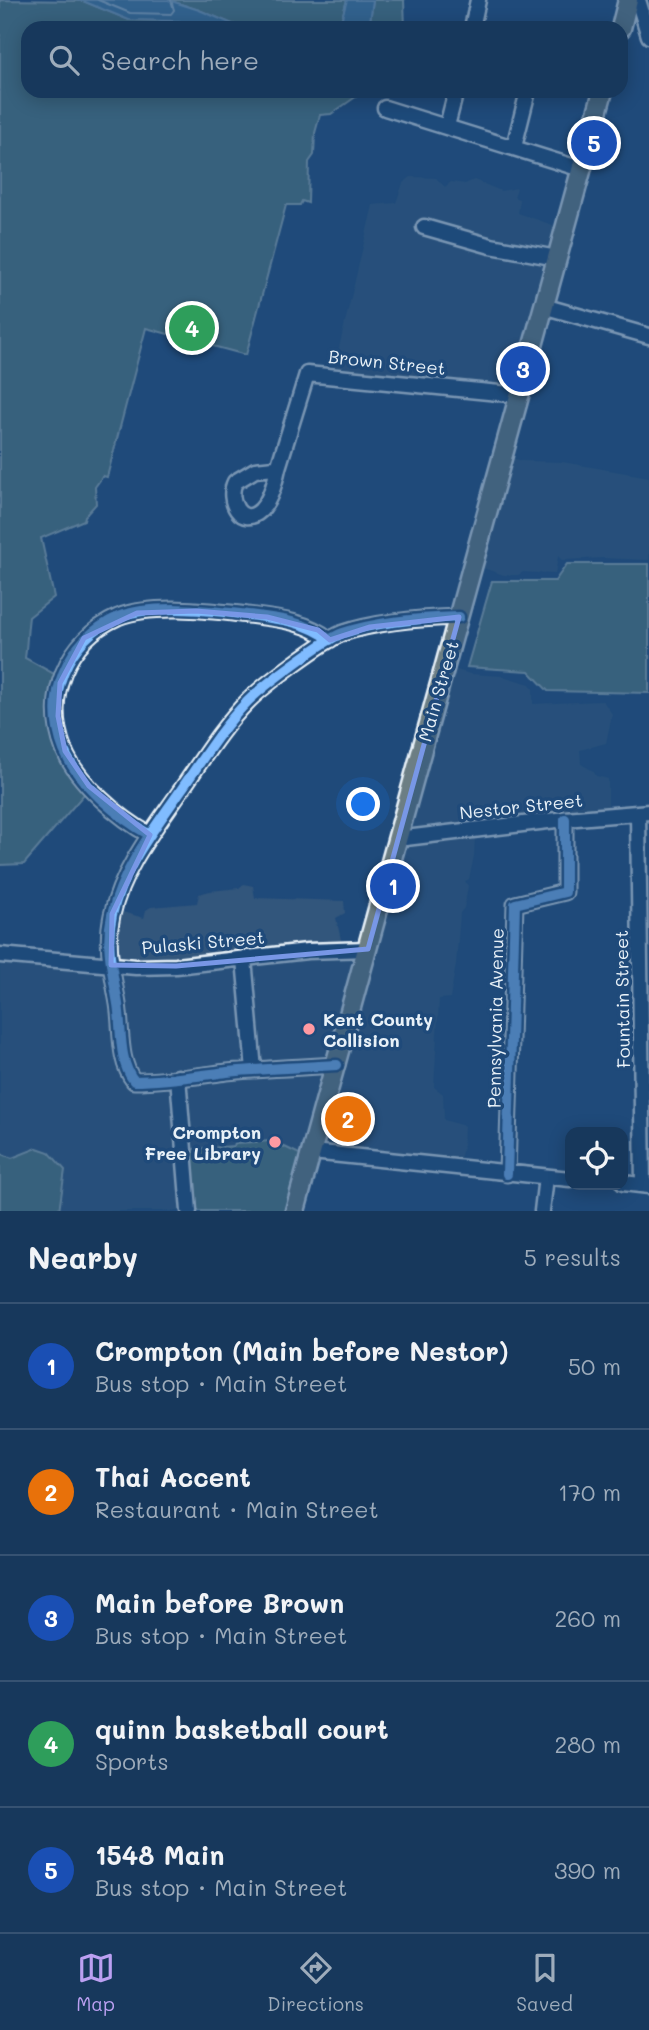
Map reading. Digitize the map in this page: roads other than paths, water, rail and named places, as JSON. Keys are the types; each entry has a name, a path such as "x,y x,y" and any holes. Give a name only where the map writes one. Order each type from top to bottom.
{"main road":[{"path":"623,21 628,0"},
{"name":"Main Street","path":"295,1211 601,98"}],"street":[{"path":"474,21 478,0"},
{"path":"638,0 649,36"},
{"path":"447,126 454,98"},
{"path":"514,148 526,98"},
{"path":"385,108 581,169"},
{"path":"424,227 491,246 557,258"},
{"path":"543,306 649,336"},
{"name":"Brown Street","path":"278,468 307,373 519,396"},
{"path":"150,835 131,825 89,786 65,751 58,716 60,683 65,668 84,638 121,616 196,611 267,617 318,629 330,640"},
{"path":"337,1066 254,1070 162,1081 134,1081 130,1077 123,1051 119,1006 108,943 112,915 120,890 150,835 204,755 249,701 343,633 430,618 459,617"},
{"name":"Nestor Street","path":"397,839 565,819 644,813"},
{"name":"Fountain Street","path":"644,813 646,1185"},
{"name":"Pennsylvania Avenue","path":"507,1174 515,904 565,892 565,819"},
{"name":"Pulaski Street","path":"0,955 111,965 176,966 307,951 368,949"},
{"path":"244,959 254,1070"},
{"path":"178,1077 190,1211"},
{"path":"312,1152 565,1179"},
{"path":"542,1211 546,1177"},
{"path":"628,1183 646,1185"}],"water":[{"path":"76,0 168,0 225,21 129,20"},
{"path":"347,0 373,0 370,21 341,21"}],"place":[{"name":"1548 Main","path":"594,143"},
{"name":"quinn basketball court","path":"192,328"},
{"name":"Main before Brown","path":"523,369"},
{"name":"Crompton (Main before Nestor)","path":"393,886"},
{"name":"Kent County Collision","path":"309,1029"},
{"name":"Thai Accent","path":"348,1119"},
{"name":"Crompton Free Library","path":"275,1142"}]}
